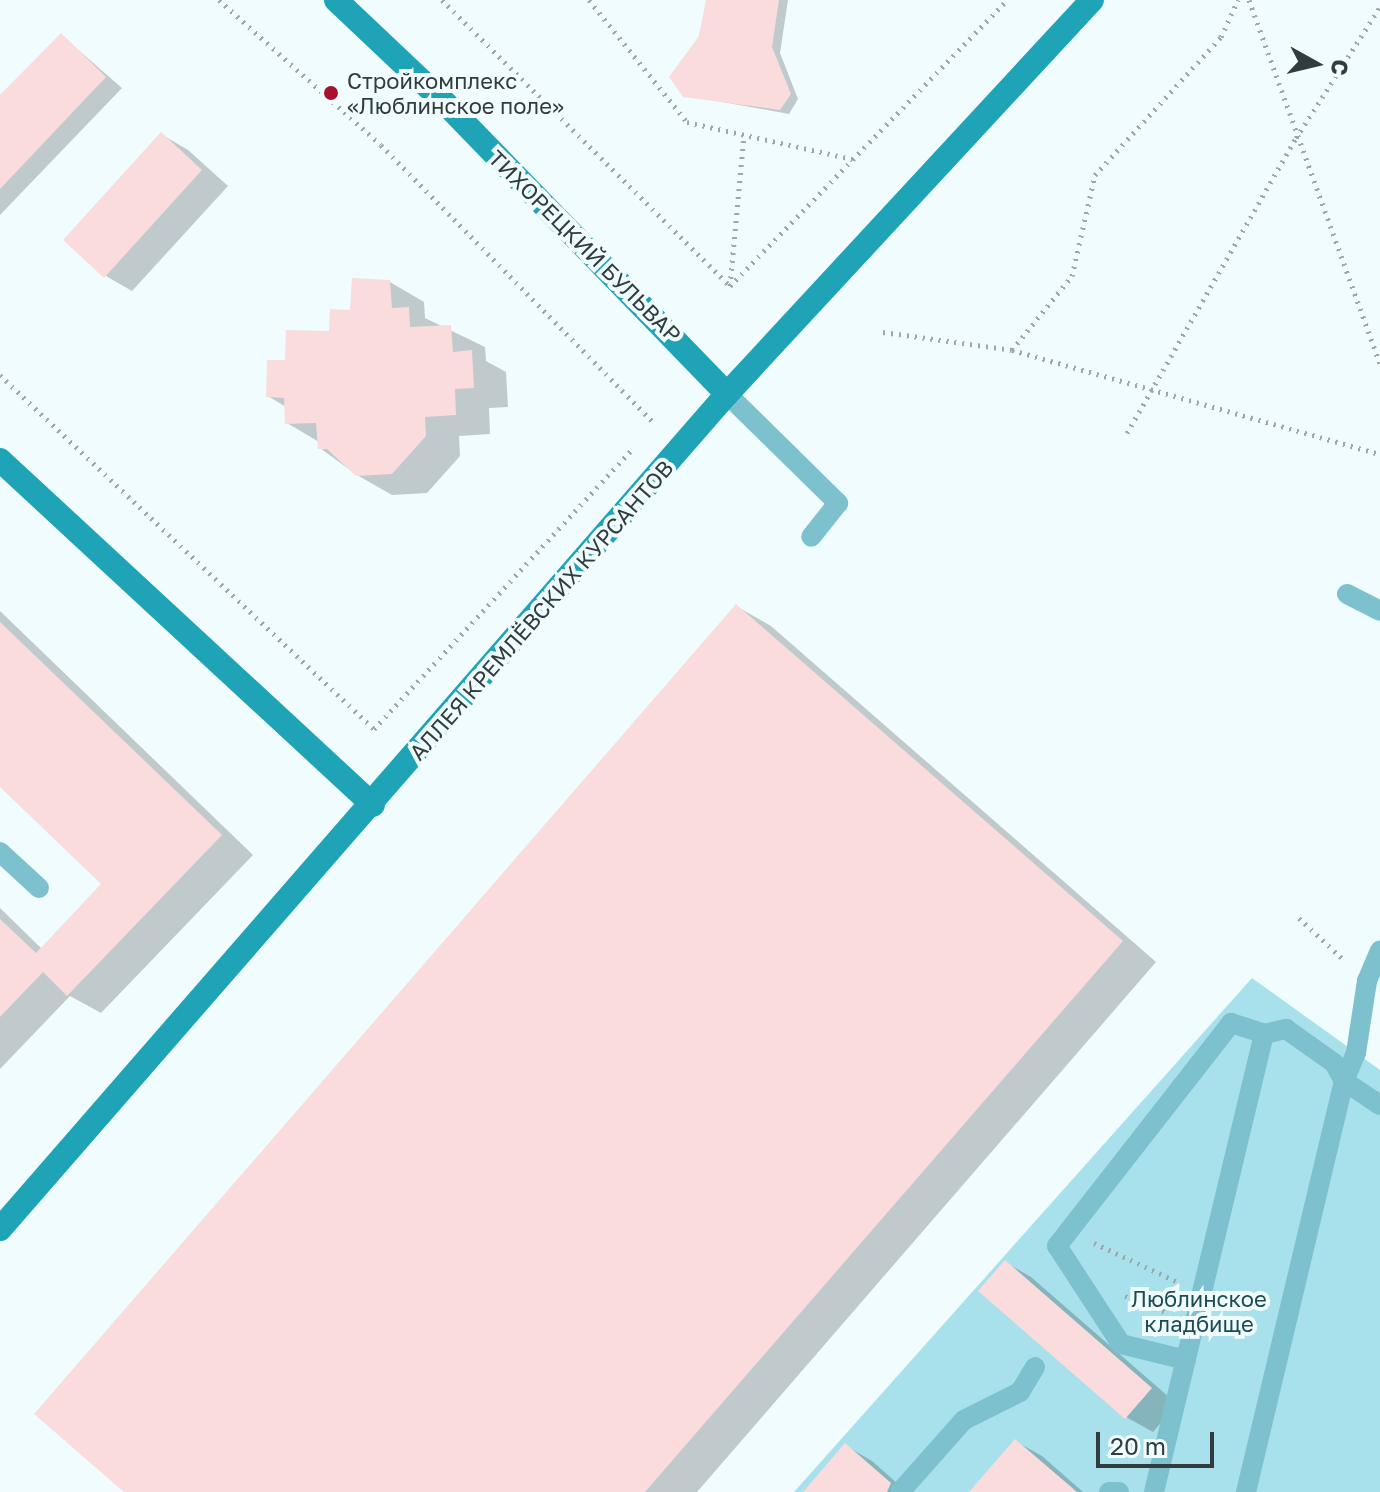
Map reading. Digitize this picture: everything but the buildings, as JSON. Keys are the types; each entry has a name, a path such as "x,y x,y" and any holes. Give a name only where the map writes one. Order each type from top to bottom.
{"main road":[{"name":"ТИХОРЕЦКИЙ БУЛЬВАР","path":"336,0 446,104 727,394"},
{"name":"АЛЛЕЯ КРЕМЛЁВСКИХ КУРСАНТОВ","path":"0,1229 373,805 727,394 1092,0"},
{"path":"0,460 373,805"}],"lane":[{"path":"727,394 838,503 811,537"},
{"path":"1347,594 1380,611"},
{"path":"0,852 39,888"},
{"path":"1246,1492 1344,1081 1356,1053 1367,981 1380,951"},
{"path":"1186,1360 1121,1344 1057,1246 1068,1231 1231,1023 1264,1034 1286,1029 1334,1063 1344,1081 1380,1105"},
{"path":"1154,1492 1264,1034"},
{"path":"900,1492 964,1420 1020,1392 1035,1367"},
{"path":"1109,1492 1119,1492"}],"path":[{"path":"219,0 381,145 657,422 646,434"},
{"path":"442,0 730,286"},
{"path":"589,0 687,122 853,159"},
{"path":"730,286 1007,0"},
{"path":"1012,350 1072,276 1095,175 1221,37 1238,0"},
{"path":"1249,0 1296,138 1380,363"},
{"path":"1127,433 1296,138 1380,7"},
{"path":"730,286 744,135"},
{"path":"883,332 1012,350 1152,393 1309,431 1380,454"},
{"path":"0,375 374,729 636,445"},
{"path":"1299,918 1367,981"},
{"path":"1068,1231 1202,1293"},
{"path":"1076,1276 1195,1324"}],"green space":[{"name":"Люблинское кладбище","path":"1252,978 1380,1070 1380,1492 794,1492"}],"place":[{"name":"Стройкомплекс «Люблинское поле»","path":"331,93"}]}
